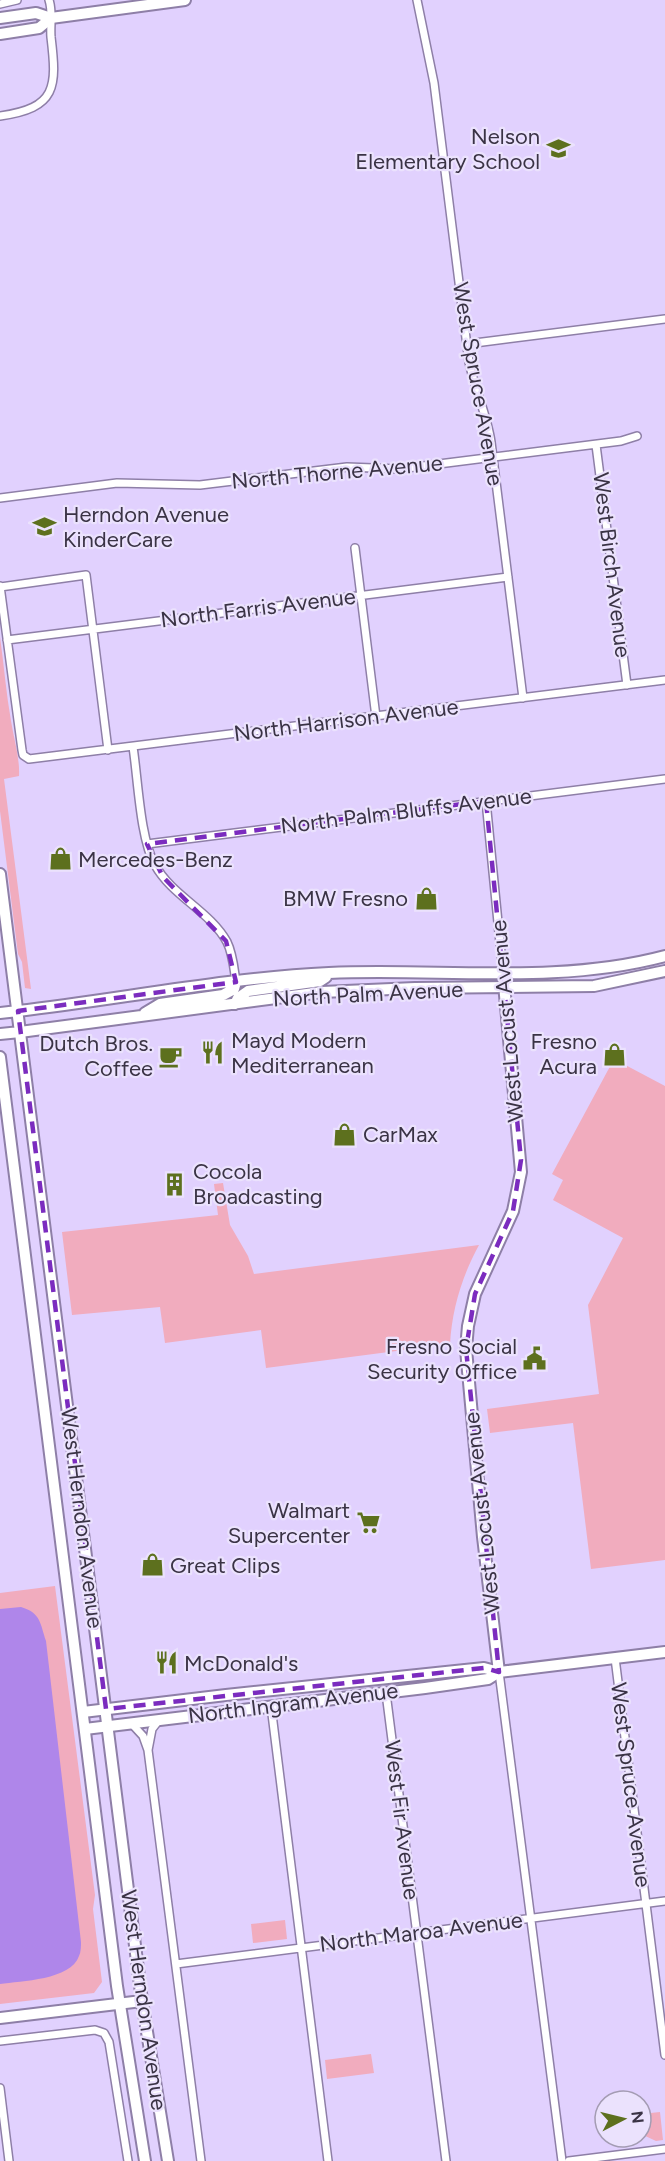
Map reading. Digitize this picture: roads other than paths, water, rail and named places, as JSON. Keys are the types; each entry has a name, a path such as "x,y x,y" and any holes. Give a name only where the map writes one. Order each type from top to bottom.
{"main road":[{"path":"0,18 36,13 51,18 185,0"},
{"path":"0,34 39,28 51,18"},
{"name":"West Herndon Avenue","path":"0,874 142,2001 168,2161"},
{"name":"North Palm Avenue","path":"0,1013 236,982 331,973 503,973 599,968 665,956"},
{"name":"North Palm Avenue","path":"0,1034 322,992 415,988 594,986 665,971"},
{"path":"234,1004 248,991 320,981 331,973"},
{"name":"West Locust Avenue","path":"499,1672 483,1537 466,1350 468,1326 475,1294 513,1211 521,1172 503,973"},
{"path":"140,1017 160,1004 228,993 234,989 236,982"},
{"name":"West Herndon Avenue","path":"0,1057 120,2003 145,2161"},
{"name":"North Ingram Avenue","path":"83,1712 484,1668 499,1672 665,1652"},
{"name":"North Ingram Avenue","path":"85,1729 488,1679 499,1672"},
{"path":"220,1711 233,1704 286,1698 294,1693 296,1688"},
{"path":"0,2018 142,2001"}],"street":[{"path":"0,4 17,0"},
{"path":"0,116 30,109 42,101 50,89 55,75 49,0"},
{"name":"West Spruce Avenue","path":"417,0 434,83 472,380 489,429 523,698"},
{"path":"467,344 665,319"},
{"name":"North Thorne Avenue","path":"0,498 117,483 200,485 347,467 399,469 596,445 637,436"},
{"name":"West Birch Avenue","path":"596,445 627,685"},
{"path":"355,548 376,717"},
{"path":"7,640 0,586 86,575 108,750"},
{"name":"North Farris Avenue","path":"7,640 508,577"},
{"name":"North Harrison Avenue","path":"7,640 22,750 27,758 33,760 665,680"},
{"path":"134,747 147,844 153,861 163,877 214,925 226,941 232,957 236,982"},
{"name":"North Palm Bluffs Avenue","path":"147,844 665,779"},
{"name":"West Locust Avenue","path":"486,801 503,973"},
{"name":"West Spruce Avenue","path":"615,1658 665,2055"},
{"name":"West Locust Avenue","path":"499,1672 562,2161"},
{"name":"West Fir Avenue","path":"386,1693 446,2161"},
{"path":"271,1706 328,2161"},
{"name":"West Herndon Avenue","path":"148,1750 152,1729 159,1719"},
{"name":"West Herndon Avenue","path":"131,1723 143,1736 148,1750 201,2161"},
{"name":"North Maroa Avenue","path":"176,1964 665,1900"},
{"path":"0,2041 95,2030 104,2033 109,2042 128,2161"},
{"path":"0,2088 9,2161"},
{"path":"569,2161 665,2149"}],"place":[{"name":"Nelson Elementary School","path":"558,149"},
{"name":"Herndon Avenue KinderCare","path":"45,527"},
{"name":"Mercedes-Benz","path":"60,859"},
{"name":"BMW Fresno","path":"426,898"},
{"name":"Mayd Modern Mediterranean","path":"213,1053"},
{"name":"Fresno Acura","path":"615,1054"},
{"name":"Dutch Bros. Coffee","path":"171,1056"},
{"name":"CarMax","path":"345,1134"},
{"name":"Cocola Broadcasting","path":"175,1184"},
{"name":"Fresno Social Security Office","path":"535,1359"},
{"name":"Walmart Supercenter","path":"368,1523"},
{"name":"Great Clips","path":"152,1565"},
{"name":"McDonald's","path":"166,1663"}]}
